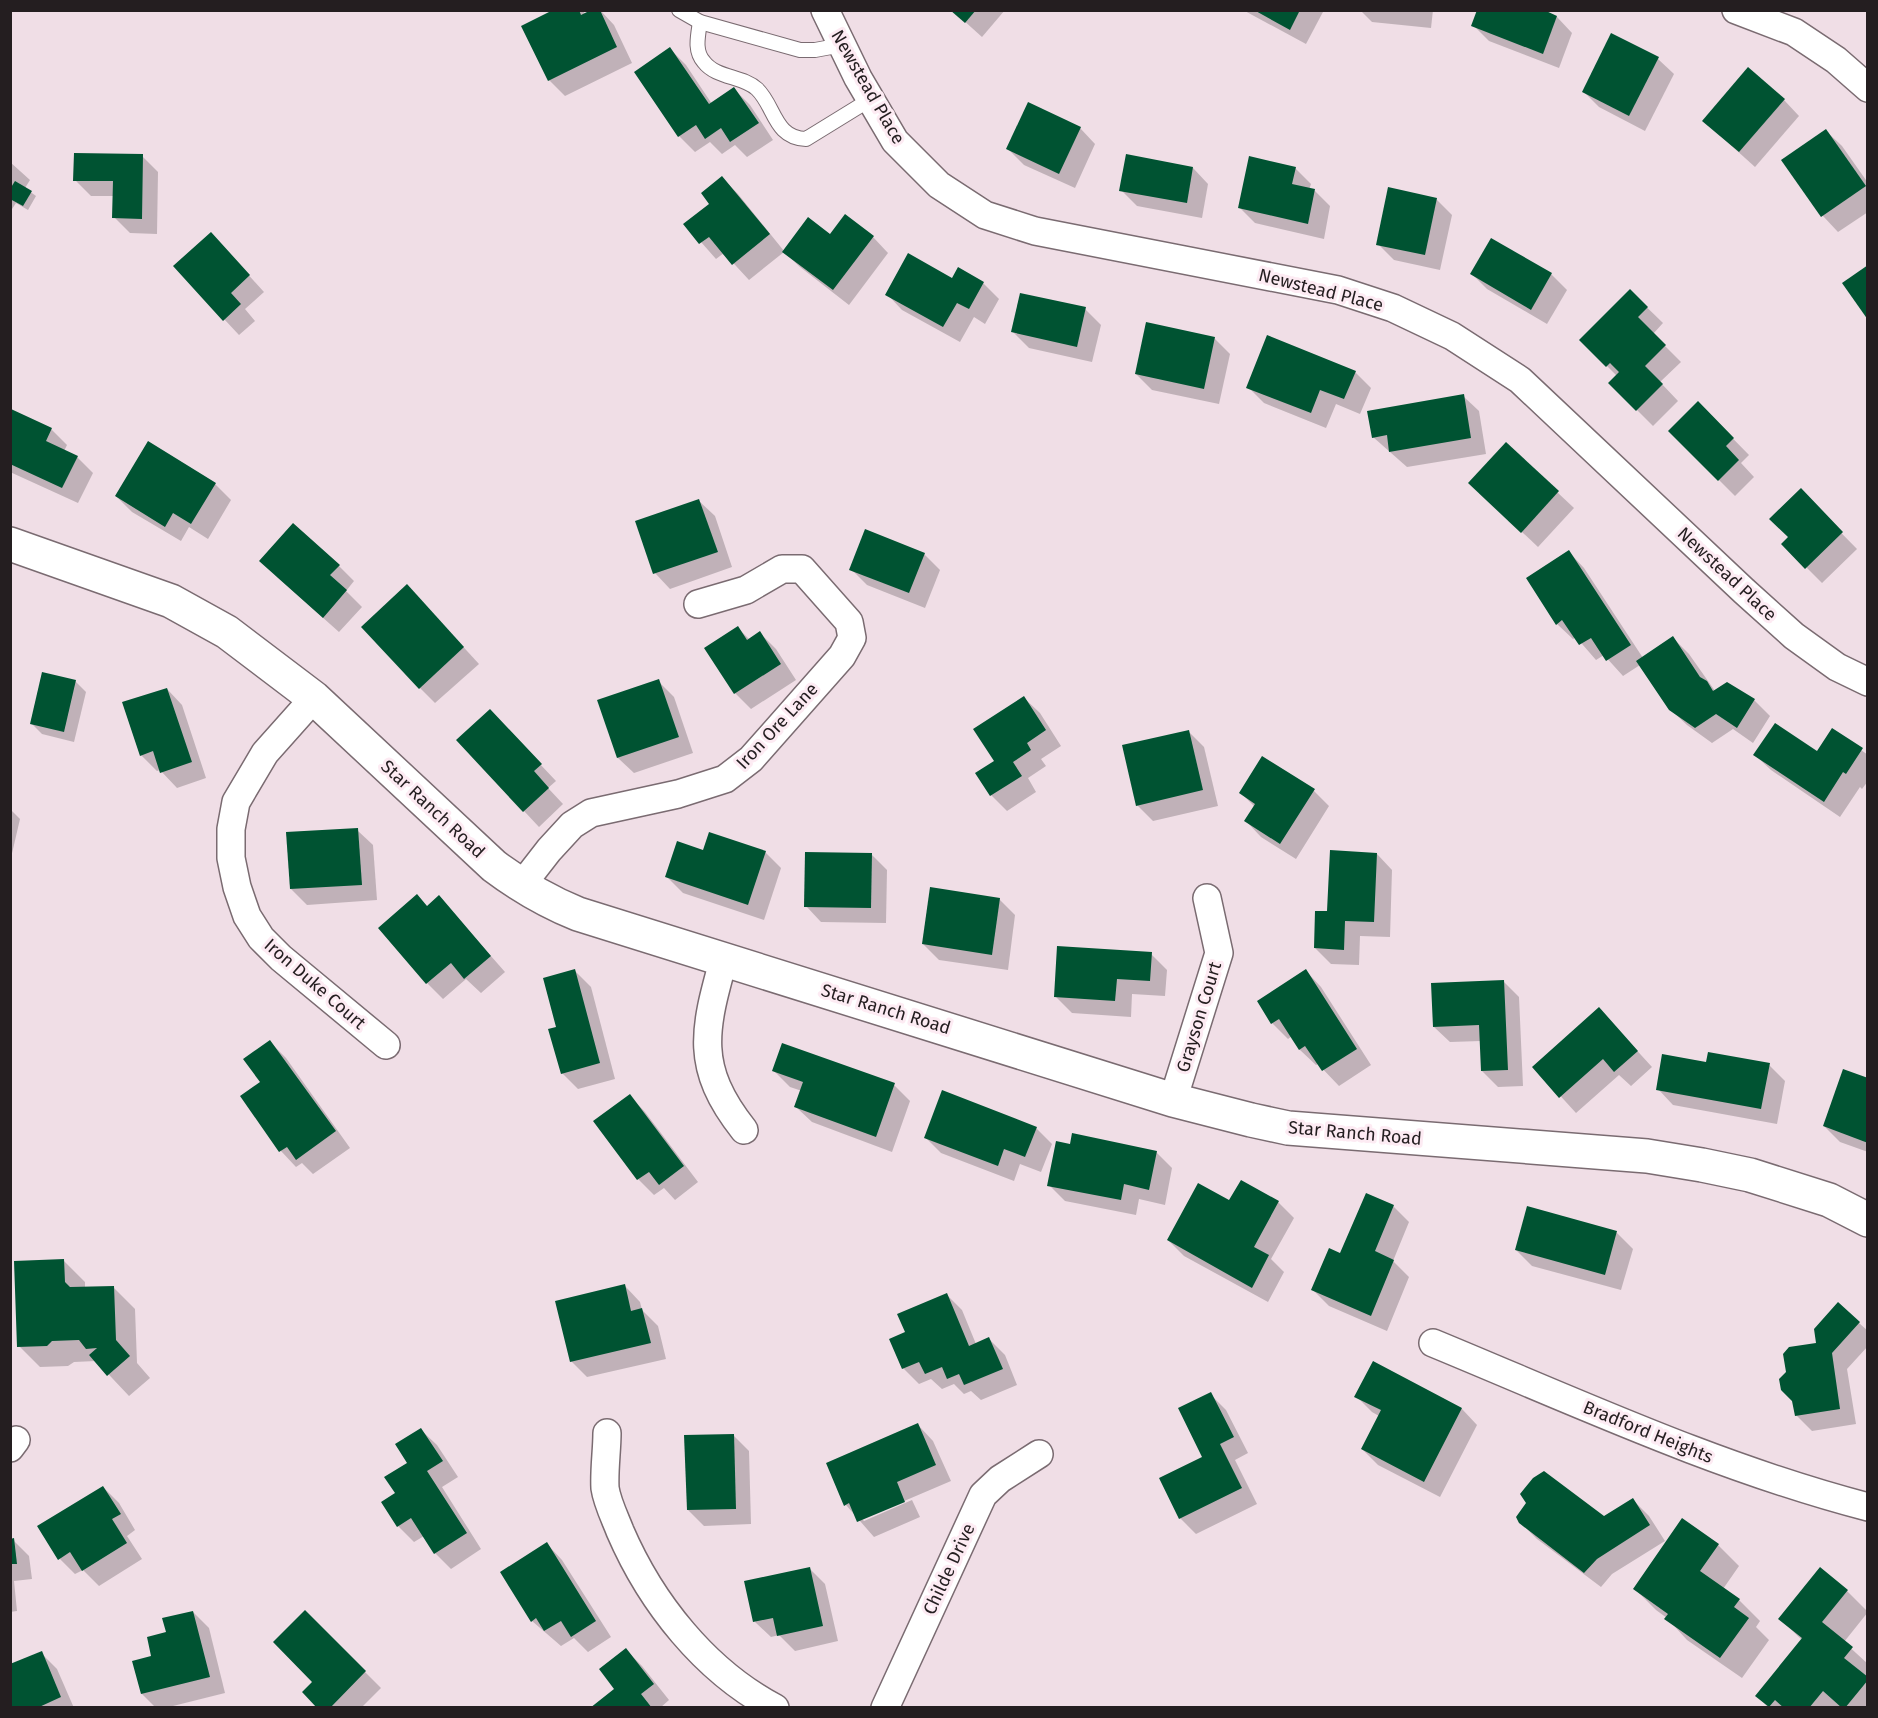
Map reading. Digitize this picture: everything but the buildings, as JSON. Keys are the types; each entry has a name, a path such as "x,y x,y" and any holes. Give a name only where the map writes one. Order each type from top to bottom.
{"street":[{"name":"Newstead Place","path":"825,10 895,141 939,185 985,215 1035,231 1338,290 1393,308 1452,336 1520,380 1794,636 1837,667 1868,682"},
{"path":"1736,10 1794,32 1836,60 1868,88"},
{"name":"Star Ranch Road","path":"10,544 171,601 227,632 314,698 494,866 546,901 578,914 1173,1100 1251,1120 1288,1128 1647,1156 1750,1175 1829,1200 1868,1220"},
{"name":"Iron Ore Lane","path":"521,886 572,825 591,813 703,788 725,779 743,766 842,656 852,638 849,622 802,570 782,569 746,590 698,604"},
{"name":"Iron Duke Court","path":"314,698 265,753 236,802 231,829 233,868 247,916 261,938 281,958 386,1045"},
{"name":"Grayson Court","path":"1173,1100 1219,953 1208,898"},
{"path":"724,958 710,1008 707,1038 709,1058 718,1092 730,1113 744,1130"},
{"name":"Bradford Heights","path":"1433,1343 1704,1455 1806,1491 1868,1508"},
{"path":"607,1432 605,1489 628,1551 646,1582 689,1640 730,1679 775,1707"},
{"name":"Childe Drive","path":"885,1707 983,1495 1000,1479 1039,1454"}],"lane":[{"path":"679,10 700,22 800,50 842,45"},
{"path":"700,22 697,45 699,55 704,62 709,68 754,86 760,92 773,118 784,131 796,139 806,139 871,99"}]}
